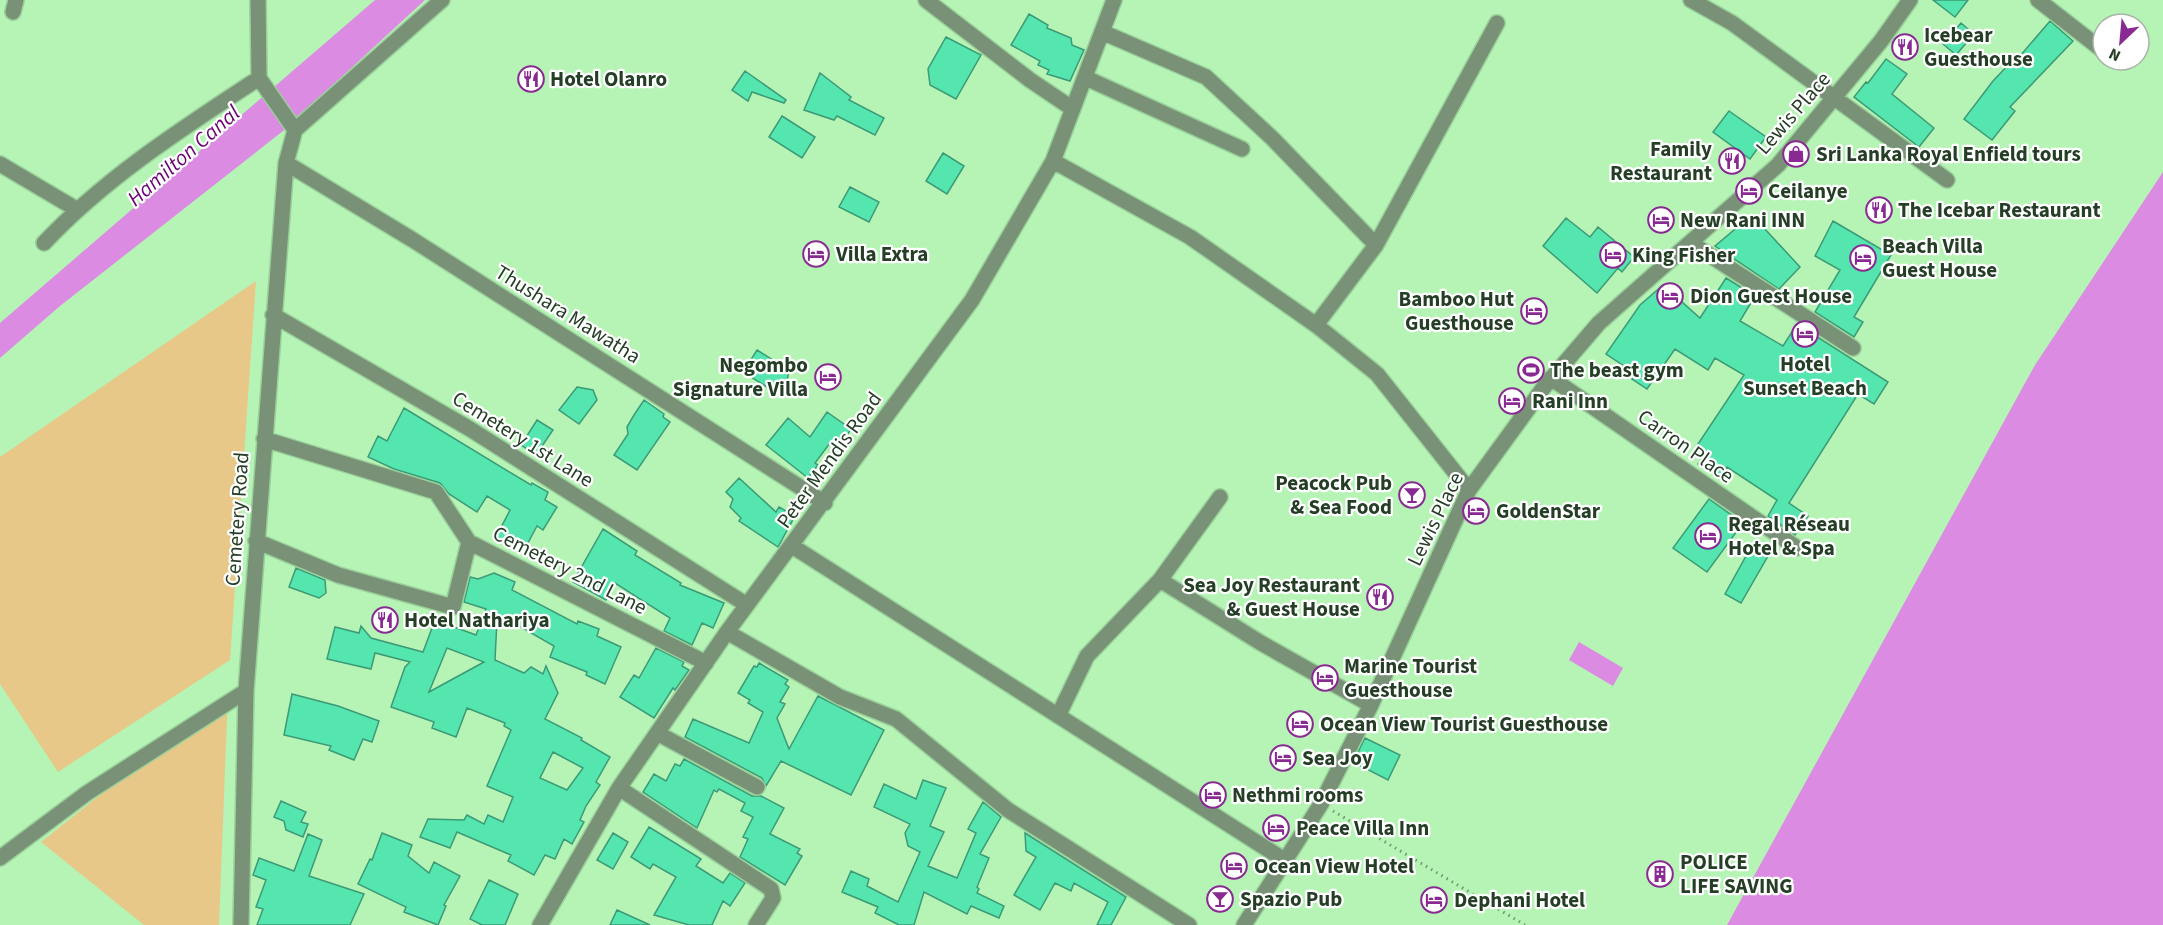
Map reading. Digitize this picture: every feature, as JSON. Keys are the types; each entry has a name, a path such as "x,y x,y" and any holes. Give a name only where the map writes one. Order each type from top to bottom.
{"street":[{"path":"258,0 262,84 292,125 442,0"},
{"path":"926,0 1030,80 1073,109"},
{"name":"Peter Mendis Road","path":"540,925 619,788 657,733 727,632 825,503 972,300 1053,161 1114,0"},
{"path":"1691,0 1732,23 1947,180"},
{"name":"Lewis Place","path":"1244,925 1321,804 1371,705 1469,490 1551,378 1599,323 1778,165 1835,98 1910,0"},
{"path":"2038,0 2091,41"},
{"path":"1316,326 1376,245 1497,23"},
{"path":"1102,32 1206,77 1272,138 1376,245"},
{"path":"1086,78 1242,149"},
{"path":"44,243 76,209 170,137 262,84"},
{"name":"Cemetery Road","path":"241,925 246,691 273,315 286,164 292,125"},
{"path":"1053,161 1190,237 1316,326 1377,374 1469,490"},
{"path":"0,164 76,209"},
{"name":"Thushara Mawatha","path":"286,164 423,247 825,503"},
{"path":"1691,243 1853,348"},
{"name":"Cemetery 1st Lane","path":"273,315 470,429 747,605"},
{"name":"Carron Place","path":"1551,378 1797,548"},
{"name":"Cemetery 2nd Lane","path":"264,439 436,492 468,542 706,663"},
{"path":"1058,716 1087,656 1160,580 1220,497"},
{"path":"256,541 338,575 453,608 468,542"},
{"path":"792,546 1286,861"},
{"path":"1160,580 1261,643 1371,705"},
{"path":"727,632 840,697 896,719 1008,810 1189,925"},
{"path":"0,858 87,793 246,691"},
{"path":"657,733 757,787"},
{"path":"619,788 771,889 773,898 756,925"}],"path":[{"path":"1321,804 1525,925"}],"shaded area":[{"path":"375,0 425,0 283,131 60,306 0,358 0,323"},
{"path":"2163,172 2163,925 1727,925 2035,365"},
{"path":"256,281 230,660 58,772 0,684 0,457"},
{"path":"1579,642 1623,668 1613,686 1569,660"},
{"path":"228,693 219,925 144,925 41,842"}],"building":[{"path":"1933,0 1968,0 1955,17"},
{"path":"1029,14 1048,25 1047,28 1071,38 1072,45 1084,50 1070,81 1047,74 1049,70 1038,65 1040,61 1011,45"},
{"path":"2050,21 2073,41 2010,107 2015,111 1992,140 1964,119 1993,81 2012,61 2014,63"},
{"path":"1961,23 1974,34 1956,55 1943,44"},
{"path":"946,37 981,55 956,99 930,85 928,69"},
{"path":"1886,59 1907,74 1892,94 1934,128 1919,147 1854,97"},
{"path":"745,71 786,100 784,103 752,92 748,101 732,90"},
{"path":"820,73 851,97 849,100 884,118 875,135 837,116 834,120 804,110"},
{"path":"1729,111 1766,137 1750,159 1713,132"},
{"path":"782,116 815,137 802,158 769,137"},
{"path":"943,153 964,166 947,194 926,181"},
{"path":"850,187 879,202 869,222 839,207"},
{"path":"1752,215 1800,267 1779,289 1715,246"},
{"name":"King Fisher","path":"1566,218 1590,237 1598,227 1634,257 1622,272 1618,268 1597,293 1543,246"},
{"path":"1833,221 1891,255 1854,317 1863,322 1854,337 1815,312 1840,270 1815,256"},
{"path":"1726,278 1755,296 1740,321 1783,346 1797,324 1888,382 1874,404 1858,394 1789,503 1808,516 1795,535 1768,516 1777,500 1727,467 1719,477 1698,464 1706,453 1696,447 1744,375 1715,358 1708,370 1675,349 1647,389 1632,379 1636,374 1606,354 1640,305 1663,285 1700,318"},
{"path":"757,350 789,370 787,381 778,394 743,372"},
{"path":"577,387 593,390 597,400 579,424 559,410"},
{"path":"644,400 664,414 663,417 670,422 637,470 614,455 628,434 627,427"},
{"path":"404,408 531,485 532,483 548,492 545,500 557,507 543,530 537,526 522,554 495,539 510,510 487,496 477,512 449,494 440,483 394,469 368,457 378,436 387,441"},
{"path":"827,412 851,429 846,437 851,441 843,452 830,443 815,463 818,465 808,478 766,445 788,418 810,437"},
{"path":"537,420 553,430 536,455 521,445"},
{"path":"739,478 776,512 779,507 795,516 778,547 739,521 741,518 730,507 733,499 726,492"},
{"name":"Regal Réseau Hotel & Spa","path":"1709,499 1740,521 1740,527 1707,572 1673,548"},
{"path":"603,529 637,551 635,555 681,583 680,585 724,603 713,628 702,623 692,645 664,631 670,618 615,583 606,600 573,582"},
{"path":"1751,547 1768,556 1741,603 1725,594"},
{"path":"296,568 325,580 326,593 319,598 289,587"},
{"path":"494,573 515,582 512,590 577,624 578,621 599,629 597,636 621,647 605,684 586,675 587,672 550,657 554,646 507,619 505,623 497,620 495,660 524,673 531,667 543,674 546,666 558,693 545,719 582,738 581,740 610,757 596,782 600,785 586,806 580,820 584,822 572,844 564,839 555,859 545,855 534,875 508,861 511,855 457,832 450,848 420,837 428,819 464,820 467,815 484,824 488,815 503,822 513,797 487,786 511,730 504,726 505,723 467,708 456,737 432,728 434,722 391,707 405,667 410,662 375,653 371,669 327,659 335,627 359,633 361,626 371,638 423,652 435,620 476,635 486,609 464,602 470,577 478,579","holes":["447,648 484,662 429,692","553,752 583,768 567,790 540,778"]},
{"path":"656,648 684,662 682,666 689,670 675,690 673,688 654,718 620,697 634,675 639,678"},
{"path":"759,663 788,680 785,684 789,687 780,702 785,704 777,718 789,749 818,696 884,730 851,795 781,761 766,786 762,778 685,737 693,719 749,743 763,712 748,703 750,700 738,693 754,666 757,667"},
{"path":"292,694 338,706 379,721 372,742 363,739 354,760 329,750 331,746 284,735"},
{"path":"1365,738 1400,755 1388,780 1353,762"},
{"path":"684,759 752,796 761,796 784,808 770,834 800,849 797,853 802,856 785,885 740,857 748,839 743,837 753,817 741,811 745,803 719,789 717,792 714,790 697,828 643,792 654,774 666,781 675,764 680,766"},
{"path":"923,780 946,788 930,826 944,832 928,866 957,878 976,833 968,829 983,802 1001,817 980,854 989,858 977,887 979,889 977,893 1004,906 999,918 971,906 967,914 924,892 914,925 899,925 875,913 878,907 842,892 851,871 869,879 867,886 898,902 920,852 908,846 905,833 910,824 874,807 884,784 916,799"},
{"path":"281,801 306,812 301,822 308,824 303,837 286,830 284,821 274,817"},
{"path":"649,827 701,859 696,866 723,883 730,873 745,883 730,906 723,901 712,925 689,925 654,915 676,877 653,864 650,869 631,857"},
{"path":"382,833 412,845 408,856 429,873 434,862 460,876 444,905 446,906 438,925 404,912 406,907 358,884 370,859 372,860"},
{"path":"613,833 628,842 613,869 597,860"},
{"path":"1025,833 1126,897 1111,925 1097,925 1108,902 1074,883 1071,891 1055,883 1040,910 1014,895 1036,857 1026,851"},
{"path":"308,834 322,840 309,876 364,894 350,925 257,925 263,909 256,907 266,880 253,875 259,858 294,871"},
{"path":"489,880 518,894 505,925 482,925 470,919"},
{"path":"617,910 650,925 610,925"}],"place":[{"name":"Icebear Guesthouse","path":"1905,47"},
{"name":"Hotel Olanro","path":"531,79"},
{"name":"Sri Lanka Royal Enfield tours","path":"1796,154"},
{"name":"Family Restaurant","path":"1732,161"},
{"name":"Ceilanye","path":"1749,191"},
{"name":"The Icebar Restaurant","path":"1879,210"},
{"name":"New Rani INN","path":"1661,220"},
{"name":"Villa Extra","path":"816,254"},
{"name":"King Fisher","path":"1613,255"},
{"name":"Beach Villa Guest House","path":"1863,258"},
{"name":"Dion Guest House","path":"1670,296"},
{"name":"Bamboo Hut Guesthouse","path":"1534,311"},
{"name":"Hotel Sunset Beach","path":"1805,334"},
{"name":"The beast gym","path":"1531,370"},
{"name":"Negombo Signature Villa","path":"828,377"},
{"name":"Rani Inn","path":"1512,401"},
{"name":"Peacock Pub & Sea Food","path":"1412,495"},
{"name":"GoldenStar","path":"1476,511"},
{"name":"Regal Réseau Hotel & Spa","path":"1708,536"},
{"name":"Sea Joy Restaurant & Guest House","path":"1380,597"},
{"name":"Hotel Nathariya","path":"385,620"},
{"name":"Marine Tourist Guesthouse","path":"1325,678"},
{"name":"Ocean View Tourist Guesthouse","path":"1300,724"},
{"name":"Sea Joy","path":"1283,758"},
{"name":"Nethmi rooms","path":"1213,795"},
{"name":"Peace Villa Inn","path":"1276,828"},
{"name":"Ocean View Hotel","path":"1234,866"},
{"name":"POLICE LIFE SAVING","path":"1660,874"},
{"name":"Spazio Pub","path":"1220,899"},
{"name":"Dephani Hotel","path":"1434,900"}],"water label":[{"name":"Hamilton Canal","path":"183,155"}]}
